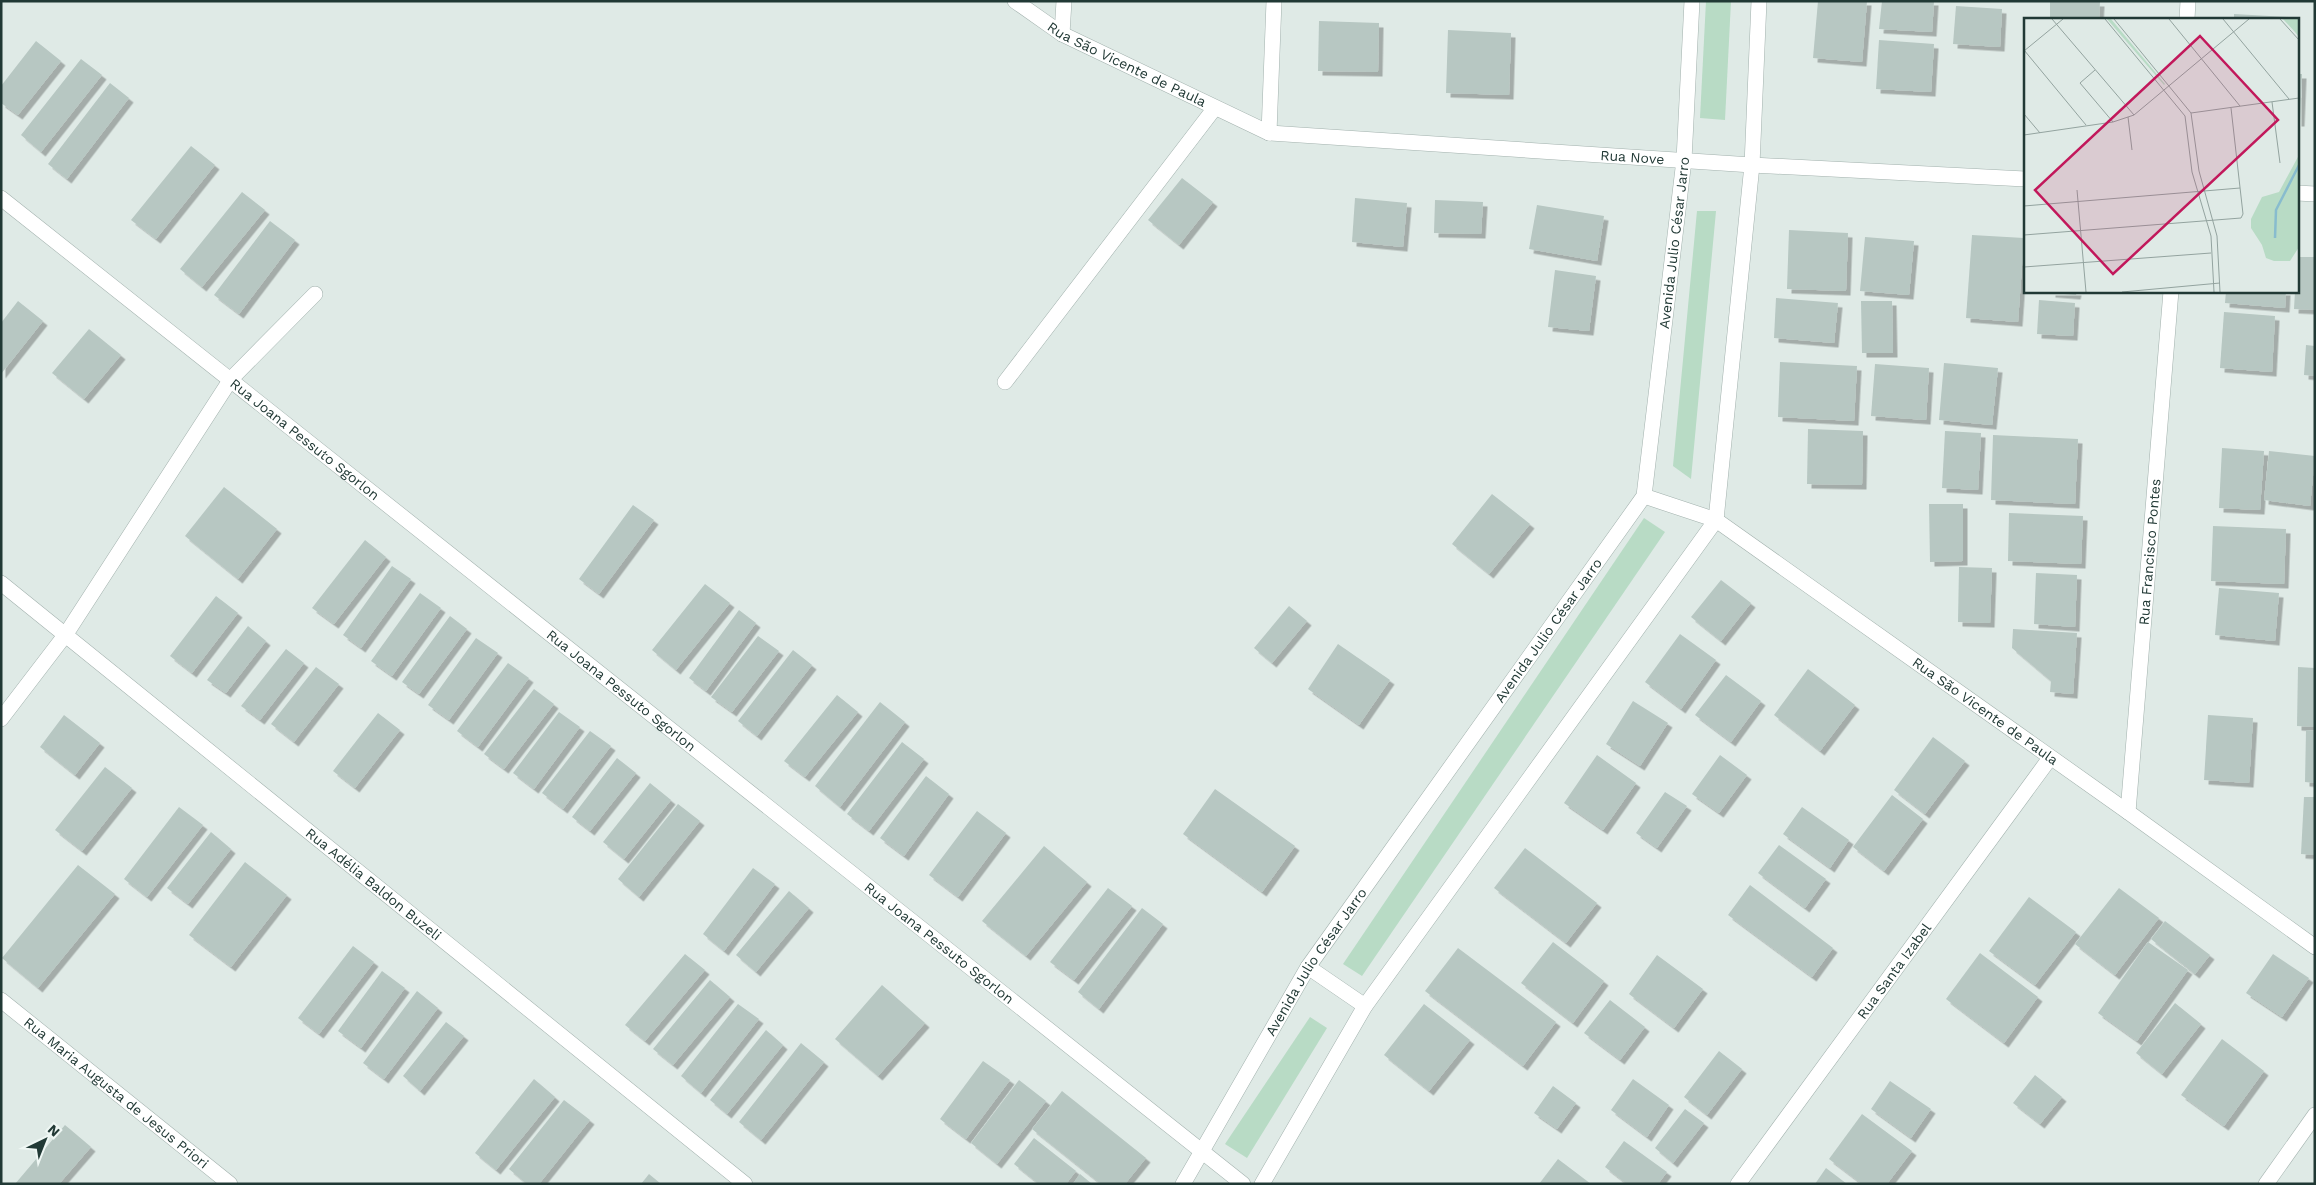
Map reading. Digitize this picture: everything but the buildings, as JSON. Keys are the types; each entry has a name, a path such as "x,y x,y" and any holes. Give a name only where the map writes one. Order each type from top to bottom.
{"street":[{"name":"Rua São Vicente de Paula","path":"1015,1 1062,34 1214,109 1269,133"},
{"path":"1062,34 1064,1"},
{"path":"1269,133 1274,1"},
{"name":"Avenida Julio César Jarro","path":"1183,1184 1200,1151 1308,967 1644,496 1684,160 1692,1"},
{"path":"1262,1184 1365,1006 1716,520 1752,165 1760,1"},
{"path":"2187,18 2188,1"},
{"path":"1005,382 1214,109"},
{"name":"Rua Nove","path":"1269,133 1752,165 2024,179"},
{"path":"2298,193 2315,194"},
{"name":"Rua Joana Pessuto Sgorlon","path":"1,198 1243,1184"},
{"name":"Rua Francisco Pontes","path":"2128,812 2171,292"},
{"path":"1,719 66,634 230,380 315,294"},
{"name":"Rua São Vicente de Paula","path":"1644,496 1716,520 2315,947"},
{"name":"Rua Adélia Baldon Buzeli","path":"1,583 745,1184"},
{"name":"Rua Santa Izabel","path":"1738,1184 2050,758"},
{"path":"1308,967 1365,1006"},
{"name":"Rua Maria Augusta de Jesus Priori","path":"1,1000 230,1184"},
{"path":"2266,1184 2315,1115"}],"green space":[{"path":"1706,1 1731,1 1725,120 1700,118"},
{"path":"1697,211 1716,211 1691,479 1673,466"},
{"path":"1644,518 1665,532 1362,976 1343,964"},
{"path":"1310,1017 1327,1028 1247,1158 1225,1144"}]}
